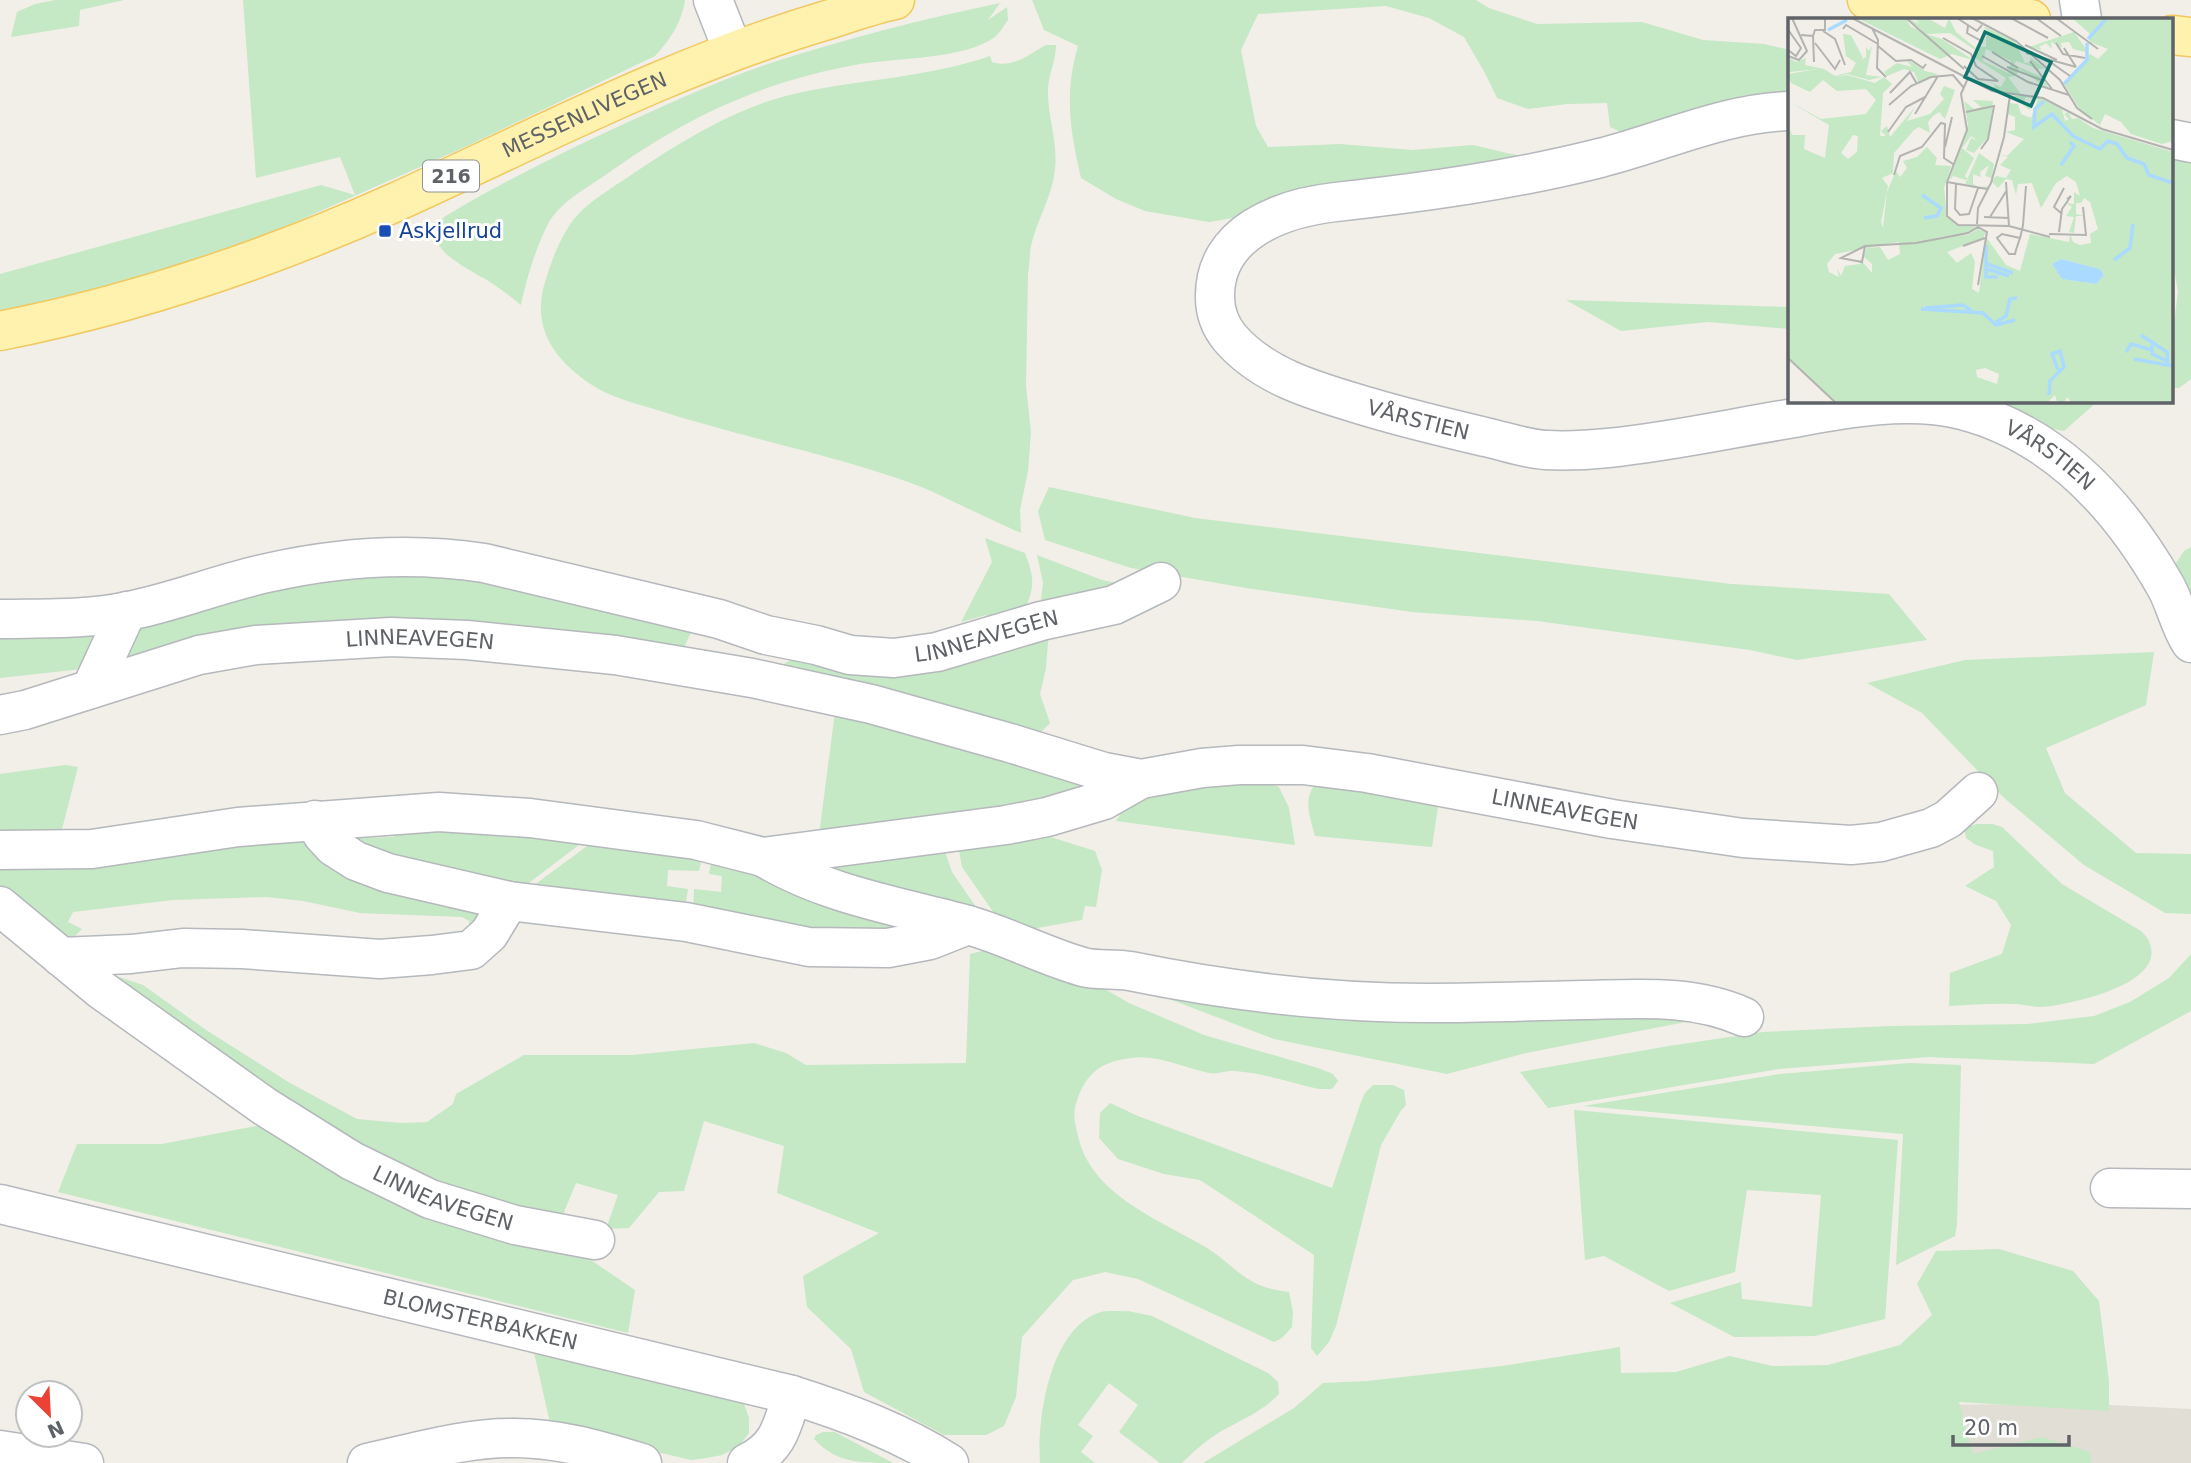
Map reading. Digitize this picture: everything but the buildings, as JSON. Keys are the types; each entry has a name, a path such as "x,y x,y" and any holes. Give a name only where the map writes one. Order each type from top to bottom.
{"main road":[{"name":"MESSENLIVEGEN","path":"0,331 130,300 298,244 394,203 649,84 794,30 895,0"},
{"path":"1867,0 2009,11"}],"street":[{"path":"713,0 733,51"},
{"path":"2079,0 2082,18"},
{"name":"VÅRSTIEN","path":"1788,111 1759,112 1702,125 1603,157 1485,182 1434,191 1320,204 1272,217 1244,233 1225,257 1215,283 1215,311 1227,335 1253,359 1285,379 1408,419 1542,450 1617,447 1846,408 1913,405 1961,410 2017,430 2064,460 2096,488 2147,554 2170,595 2181,628 2191,643"},
{"name":"LINNEAVEGEN","path":"0,619 75,617 127,611 265,573 329,561 444,557 484,563 719,619 766,635 850,655 894,658 937,652 1041,621 1114,606 1161,582"},
{"path":"91,689 127,611"},
{"path":"752,678 766,635"},
{"name":"LINNEAVEGEN","path":"0,715 25,710 210,653 256,645 391,636 467,640 615,654 752,678 870,704 1104,772 1141,779"},
{"name":"LINNEAVEGEN","path":"763,857 993,827 1047,817 1104,800 1141,779 1202,768 1239,765 1303,765 1367,773 1504,801 1612,819 1743,838 1852,845 1881,842 1931,828 1948,819 1979,792"},
{"name":"LINNEAVEGEN","path":"0,850 92,849 238,827 315,820 439,813 530,818 696,840 763,857 788,872 866,901 968,925 1085,968 1121,970 1182,982 1267,993 1346,1000 1428,1003 1661,998 1724,1008 1744,1017"},
{"path":"315,820 322,834 334,847 356,861 387,873 509,901 686,922 809,947 888,948 930,940 968,925"},
{"path":"61,957 131,954 183,947 380,959 432,955 471,950 489,934 509,901"},
{"name":"LINNEAVEGEN","path":"0,906 100,989 264,1106 352,1161 430,1199 515,1225 595,1240"},
{"path":"2110,1188 2191,1189"},
{"name":"BLOMSTERBAKKEN","path":"0,1204 792,1395 834,1408 891,1431 949,1463"},
{"path":"747,1463 769,1449 779,1433 792,1395"},
{"path":"367,1463 474,1441 510,1438 557,1441 642,1463"},
{"path":"0,1450 84,1463"}],"shaded area":[{"path":"2091,1404 2191,1409 2191,1463 1838,1463 1837,1405"}],"green space":[{"path":"55,0 124,0 80,10 79,26 11,37 17,12 35,4"},
{"path":"243,0 685,0 674,30 655,56 463,148 243,245 114,285 0,312 0,274 321,185 355,195 340,157 256,178"},
{"path":"1032,0 1476,0 1489,8 1537,24 1642,22 1703,40 1764,44 1788,50 1788,99 1628,135 1610,127 1607,103 1528,109 1497,98 1464,37 1429,18 1386,6 1258,14 1241,50 1256,126 1268,147 1340,144 1413,150 1473,145 1520,156 1419,182 1365,179 1276,196 1233,218 1209,222 1145,211 1116,199 1081,178 1070,112 1071,80 1078,46 1044,30"},
{"path":"1000,3 988,20 1007,7 1008,20 997,35 982,44 949,54 860,64 789,81 695,119 634,155 573,197 553,216 536,253 521,305 459,264 441,247 436,238 437,228 444,217 485,193 591,139 713,85 753,69 830,45"},
{"path":"1046,45 1056,45 1048,88 1055,169 1030,250 1026,386 1031,432 1028,471 1020,510 1021,533 902,480 614,396 578,375 548,340 541,312 542,296 554,256 569,226 580,212 601,195 689,138 751,107 794,94 917,74 990,56 992,62 1007,64"},
{"path":"2174,157 2191,160 2191,379 2179,388 2174,388 2174,324 2178,291 2174,270"},
{"path":"1566,300 1788,307 1788,329 1708,322 1621,331"},
{"path":"1969,402 2097,402 2064,431 2033,425"},
{"path":"1049,487 1195,518 1731,584 1889,594 1927,640 1797,660 1750,650 1537,621 1412,612 1131,568 1045,540 1038,511"},
{"path":"985,538 1025,553 1032,578 1031,592 1022,617 996,627 986,615 961,622 992,562"},
{"path":"2191,547 2191,599 2174,566 2184,551"},
{"path":"1037,555 1102,580 1121,584 1039,614 1043,583"},
{"path":"449,567 694,626 680,656 536,637 135,662 124,658 138,620 274,582"},
{"path":"0,629 92,633 96,643 82,669 0,678"},
{"path":"1049,629 1046,668 1040,694 1050,723 1038,735 785,671 784,664 792,659"},
{"path":"2154,652 2146,705 2046,748 2065,793 2136,853 2191,854 2191,914 2165,913 2084,865 2003,797 1922,713 1867,683 1965,660"},
{"path":"836,704 1101,788 818,843"},
{"path":"65,765 78,767 62,829 0,837 0,774"},
{"path":"1255,776 1279,787 1289,808 1295,845 1116,821 1129,801"},
{"path":"1317,782 1439,800 1432,847 1315,836 1308,801"},
{"path":"1977,824 2002,827 2062,884 2141,931 2148,938 2151,958 2143,971 2111,990 2072,1002 2041,1007 2017,1004 1949,1006 1950,973 2002,954 2011,925 1996,901 1965,886 1994,867 1993,851 1966,838 1964,827"},
{"path":"406,826 588,838 517,892 392,862 346,834 353,831 362,838 393,837"},
{"path":"1038,833 1095,851 1102,870 1096,907 1085,906 1082,920 1015,932 1001,923 962,867 958,845"},
{"path":"289,834 453,897 483,916 470,930 469,921 462,917 360,913 303,901 267,897 173,900 73,912 68,922 82,929 72,939 53,934 0,894 0,863"},
{"path":"598,838 703,854 699,871 668,870 667,886 688,889 684,916 522,894"},
{"path":"944,849 952,872 987,923 812,863"},
{"path":"712,856 899,917 905,937 693,917 694,889 721,892 722,876 709,874"},
{"path":"1001,946 1072,970 1129,1003 1204,1035 1318,1068 1333,1074 1338,1081 1332,1089 1319,1089 1256,1074 1232,1071 1209,1073 1141,1057 1106,1064 1093,1073 1079,1095 1074,1116 1085,1156 1096,1173 1128,1202 1202,1245 1250,1280 1261,1286 1289,1292 1293,1312 1292,1327 1274,1342 1138,1279 1105,1272 1073,1280 1022,1337 1016,1397 1004,1426 986,1435 944,1435 864,1392 851,1349 807,1307 803,1276 879,1233 777,1193 784,1146 704,1121 684,1191 659,1192 629,1228 606,1229 618,1195 576,1183 559,1224 398,1178 104,972 143,985 206,1030 290,1083 357,1119 401,1123 427,1122 453,1104 456,1094 524,1055 632,1055 754,1043 786,1053 806,1065 966,1063 970,954"},
{"path":"2191,954 2191,1011 2094,1064 1929,1057 1779,1069 1548,1108 1520,1072 1763,1032 1889,1026 2028,1024 2094,1016 2130,1002 2169,978"},
{"path":"1143,989 1706,1018 1526,1053 1447,1074 1274,1039"},
{"path":"1909,1063 1961,1065 1957,1224 1955,1236 1896,1265 1903,1134 1583,1106 1780,1074"},
{"path":"1373,1085 1393,1085 1404,1090 1406,1105 1381,1145 1336,1326 1329,1342 1317,1356 1311,1348 1314,1255 1200,1180 1164,1174 1118,1159 1099,1138 1100,1113 1110,1103 1138,1116 1332,1188 1361,1102"},
{"path":"1574,1110 1898,1140 1885,1319 1815,1336 1734,1337 1670,1303 1741,1282 1742,1299 1812,1307 1821,1195 1747,1190 1735,1272 1669,1291 1604,1256 1585,1260"},
{"path":"261,1125 582,1254 635,1290 628,1333 58,1192 77,1144 162,1144"},
{"path":"1999,1249 2073,1271 2099,1301 2109,1382 2109,1411 1959,1402 1973,1454 2042,1437 2090,1452 2091,1463 1203,1463 1294,1408 1323,1383 1367,1381 1502,1366 1620,1347 1621,1373 1676,1372 1730,1356 1772,1366 1828,1365 1900,1345 1932,1315 1917,1284 1936,1251"},
{"path":"1128,1311 1152,1316 1268,1373 1278,1382 1279,1394 1261,1409 1209,1439 1182,1463 1160,1463 1119,1432 1138,1405 1109,1383 1078,1425 1093,1436 1081,1452 1095,1463 1040,1463 1041,1423 1045,1399 1058,1355 1084,1321 1101,1312"},
{"path":"533,1348 732,1396 744,1404 749,1418 749,1433 739,1446 722,1455 691,1460 551,1427"},
{"path":"823,1432 835,1432 893,1463 859,1462 840,1457 814,1439"}],"place":[{"name":"Askjellrud","path":"385,231"}]}
